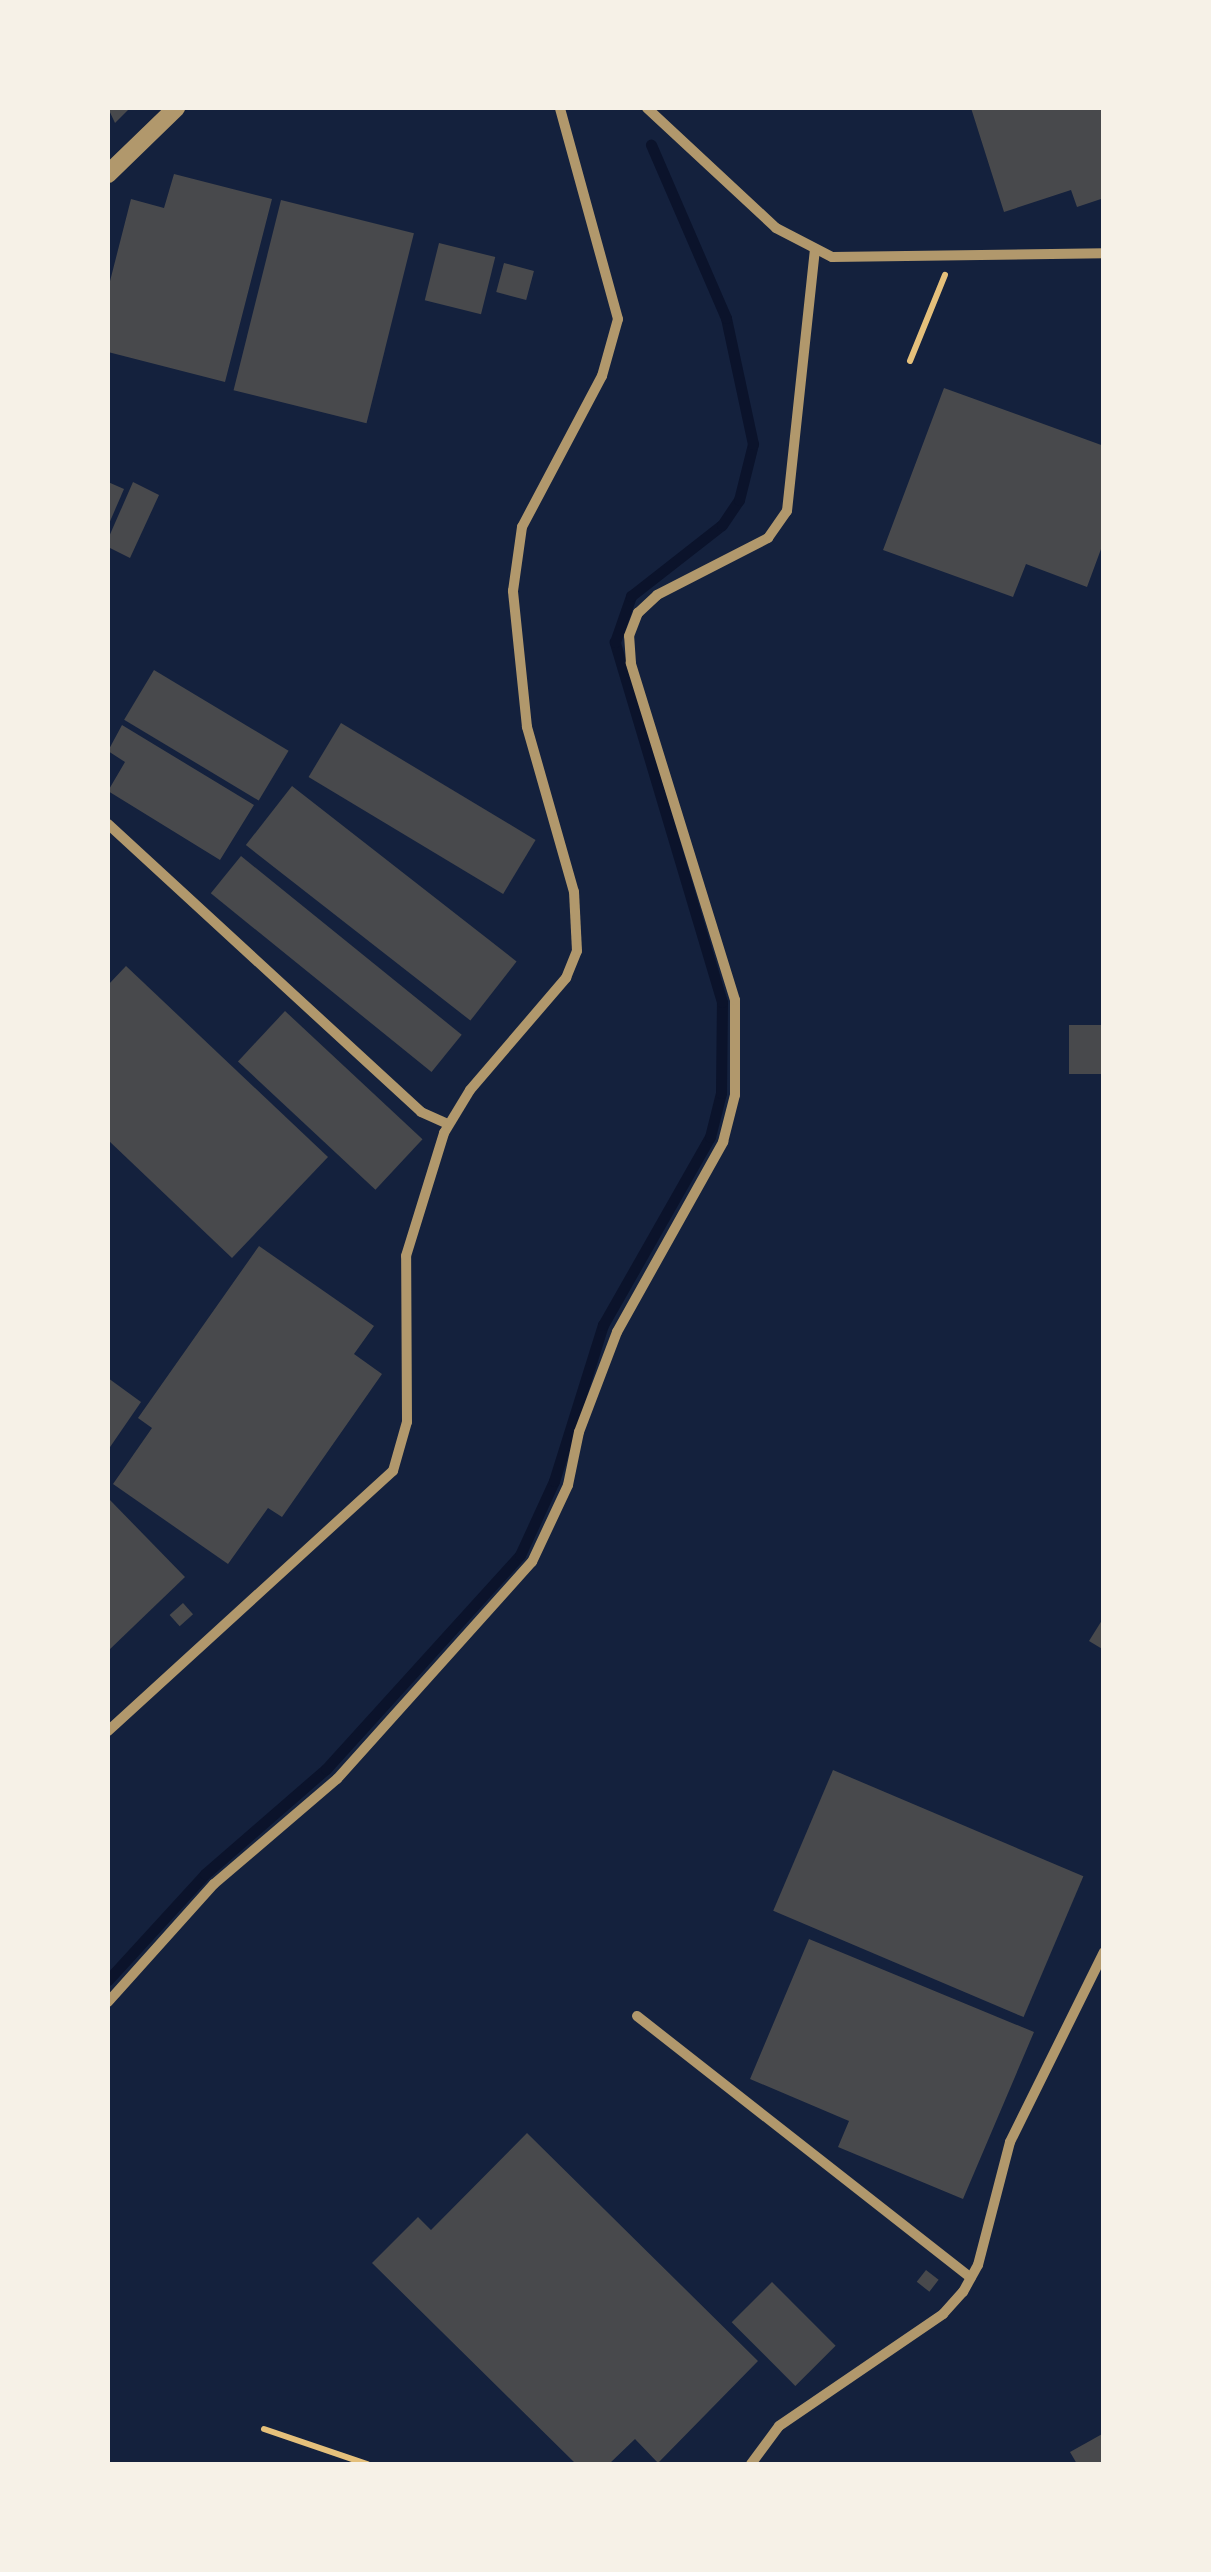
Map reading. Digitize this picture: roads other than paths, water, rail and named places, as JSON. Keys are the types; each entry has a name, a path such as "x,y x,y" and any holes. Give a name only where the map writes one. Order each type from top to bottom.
{"street":[{"path":"108,1731 393,1472 407,1422 406,1256 448,1124 470,1090 566,978 579,936 574,892 527,727 513,591 522,527 602,376 618,319 560,108"},
{"path":"647,108 776,228 815,251 864,258 1104,252"},
{"path":"108,174 172,109"},
{"path":"108,2002 214,1884 336,1779 532,1562 568,1484 590,1398 616,1332 723,1142 735,1095 736,1000 631,662 629,636 638,612 658,594 768,538 788,511 815,251"},
{"path":"108,824 421,1112 448,1124"},
{"path":"750,2464 779,2426 942,2314 971,2278 1010,2142 1104,1952"},
{"path":"637,2016 971,2278"}],"waterway":[{"path":"108,1980 205,1874 326,1769 520,1555 554,1481 603,1325 710,1137 721,1093 722,1002 615,642 631,596 722,525 739,500 753,444 726,318 651,145"}]}
